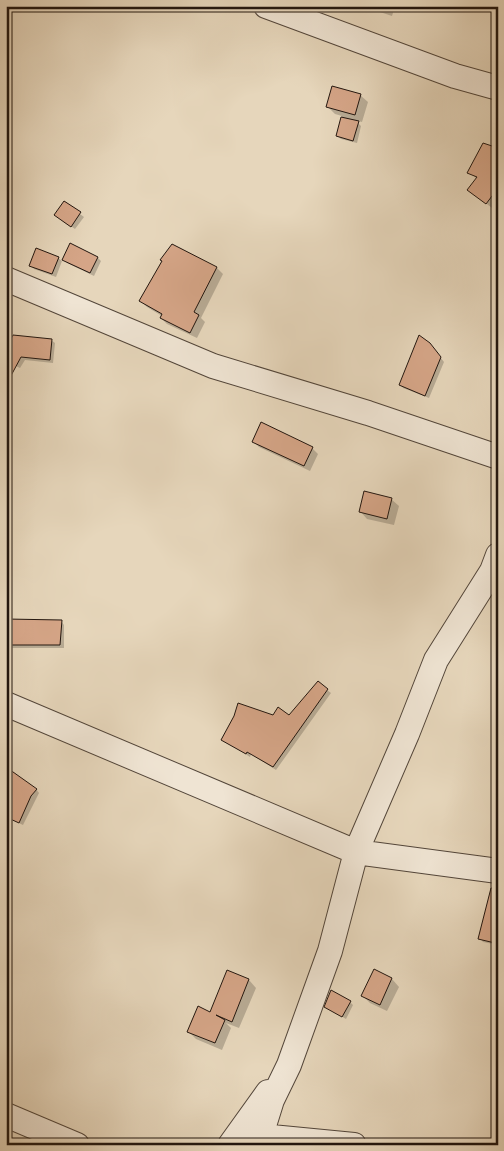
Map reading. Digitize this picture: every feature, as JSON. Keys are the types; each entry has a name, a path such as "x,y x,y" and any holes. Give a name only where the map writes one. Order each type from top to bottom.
{"street":[{"path":"266,6 455,76 498,88"},
{"path":"6,279 214,366 368,413 498,457"},
{"path":"354,1145 260,1140 272,1100 289,1065 330,951 356,852 407,734 436,660 492,571 498,555"},
{"path":"6,704 356,852 498,871"},
{"path":"230,1145 289,1065"},
{"path":"6,1115 77,1145"}],"building":[{"path":"332,86 361,94 355,115 326,107"},
{"path":"341,117 359,121 353,141 336,136"},
{"path":"483,143 498,148 498,188 486,204 467,190 477,177 467,173"},
{"path":"64,201 81,212 71,227 54,215"},
{"path":"70,243 98,257 90,273 62,260"},
{"path":"172,244 217,267 194,312 199,315 190,333 160,318 162,314 139,301 162,261 160,260"},
{"path":"36,248 59,257 52,274 29,266"},
{"path":"13,335 52,339 50,360 21,357 6,385 6,348"},
{"path":"419,335 430,343 441,357 425,396 399,385"},
{"path":"261,422 313,447 304,466 252,442"},
{"path":"364,491 392,498 387,519 359,512"},
{"path":"6,619 62,620 60,645 6,645"},
{"path":"318,681 328,689 273,767 221,740 234,716 238,703 273,715 278,707 289,715"},
{"path":"6,767 37,789 31,796 19,823 6,817"},
{"path":"491,888 498,889 498,933 495,943 478,939"},
{"path":"374,969 392,978 380,1005 361,996"},
{"path":"227,970 249,979 232,1022 216,1015 225,1020 215,1043 187,1032 198,1006 210,1012"},
{"path":"331,990 351,1001 342,1017 324,1007"}]}
